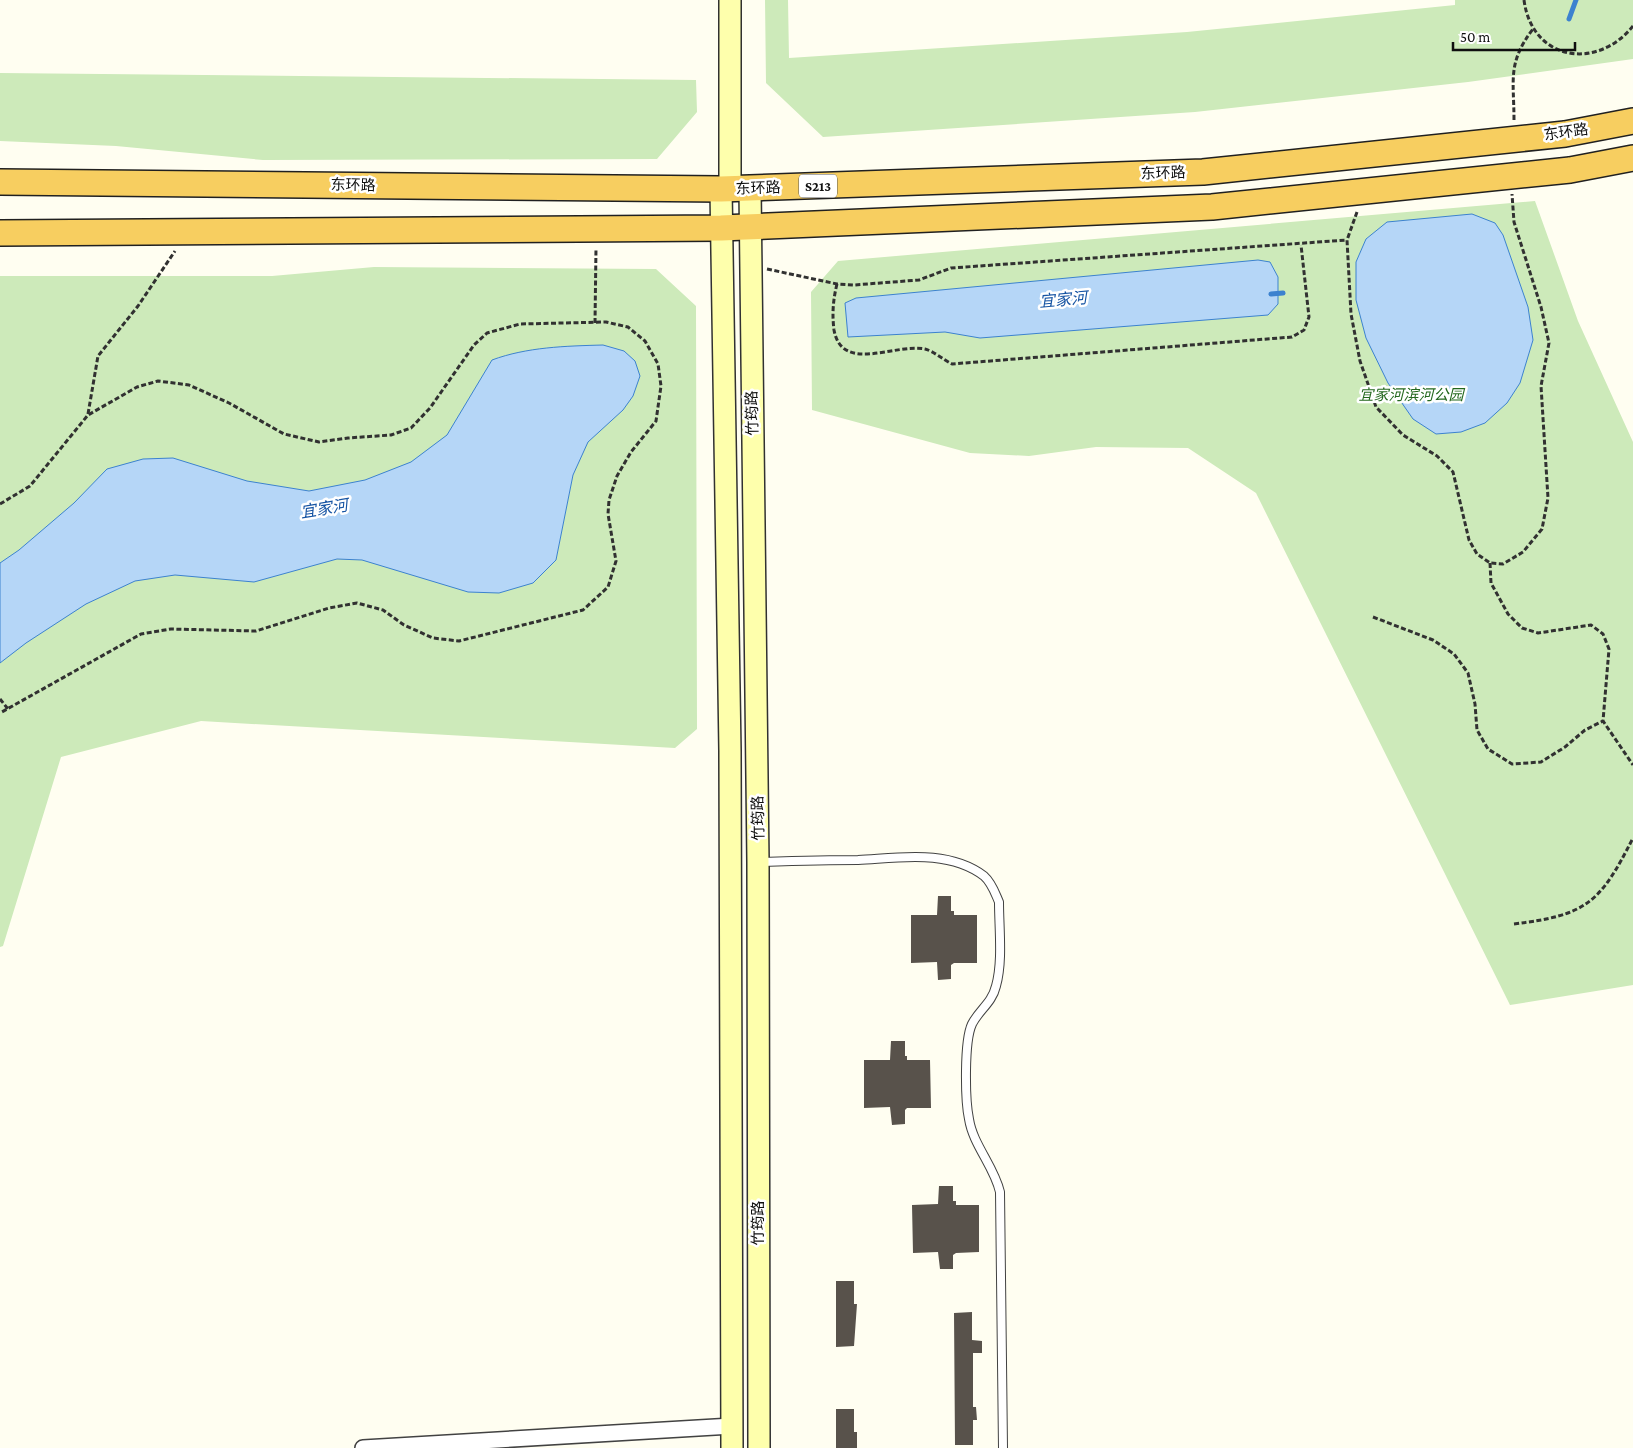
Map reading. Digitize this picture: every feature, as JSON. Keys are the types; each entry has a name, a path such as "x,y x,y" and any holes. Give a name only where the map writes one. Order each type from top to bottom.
{"highway":[{"name":"东环路","path":"0,182 734,189 1203,172 1565,134 1633,121"},
{"path":"0,233 721,228 1212,207 1570,170 1633,158"}],"main road":[{"name":"竹筠路","path":"730,0 734,189 721,228 730,761 732,1448"},
{"name":"竹筠路","path":"734,189 750,227 758,862 758,1448"}],"street":[{"path":"363,1448 732,1426"}],"lane":[{"path":"758,862 903,856 934,858 986,877 995,892 999,902 998,977 993,998 975,1018 968,1034 968,1109 971,1127 995,1176 1000,1192 1003,1448"}],"path":[{"path":"1524,0 1533,29 1546,43 1568,53 1589,54 1609,48 1633,26"},
{"path":"1514,139 1514,66 1520,47 1533,29"},
{"path":"1363,192 1348,240 1351,314 1360,361 1376,407 1403,435 1437,456 1453,472 1469,540 1477,554 1490,563 1503,564 1523,552 1542,529 1548,498 1541,386 1549,343 1541,307 1514,222 1511,176"},
{"path":"595,323 596,230"},
{"path":"88,415 98,356 138,306 188,232"},
{"path":"750,265 837,284 854,285 919,280 951,268 1301,245 1348,240"},
{"path":"837,284 833,300 832,319 836,340 842,349 853,354 925,349 952,364 1292,337 1304,330 1309,318 1301,245"},
{"path":"0,504 30,486 88,415 137,387 158,381 189,385 229,403 284,434 319,442 391,435 410,428 430,408 474,345 487,333 520,324 595,323 628,327 645,341 658,364 661,386 656,421 631,452 618,476 609,500 608,514 616,561 608,587 583,610 459,641 433,638 404,625 383,610 357,604 329,608 256,632 171,629 141,634 0,713"},
{"path":"1490,563 1491,583 1508,614 1522,628 1538,633 1591,625 1603,634 1609,649 1603,721 1633,765"},
{"path":"1373,617 1433,640 1454,654 1468,673 1475,704 1478,730 1481,736 1488,749 1512,764 1541,762 1565,747 1585,730 1603,721"},
{"path":"0,699 8,709"},
{"path":"1514,924 1551,920 1579,909 1600,894 1617,870 1633,838"}],"green space":[{"path":"765,0 788,0 789,58 1187,32 1455,5 1455,0 1633,0 1633,59 1468,82 1195,112 823,137 766,83"},
{"path":"0,73 696,80 697,112 657,159 263,160 116,146 0,141"},
{"name":"宜家河滨河公园","path":"1535,201 1578,321 1633,442 1633,985 1510,1005 1256,493 1188,448 1096,447 1029,456 970,453 812,410 811,292 838,261"},
{"path":"374,267 656,269 696,306 697,729 675,748 201,721 61,757 3,946 0,947 0,276 272,276"}],"water":[{"path":"1472,214 1495,223 1503,235 1528,307 1533,340 1520,383 1507,403 1485,423 1461,432 1436,434 1413,419 1388,383 1366,338 1356,300 1356,262 1366,239 1387,222"},
{"path":"1258,260 1270,262 1278,277 1278,304 1268,315 980,338 945,332 848,337 845,303 856,298"},
{"path":"603,345 624,351 635,361 640,376 633,396 623,410 588,442 573,475 556,560 533,583 499,593 468,592 362,560 337,559 254,582 175,575 135,581 86,604 26,643 0,663 0,563 19,550 74,503 107,469 143,459 173,458 247,481 309,491 365,480 411,462 447,435 492,360 533,350"}],"building":[{"path":"938,896 951,896 951,911 954,911 954,915 977,915 977,963 954,963 951,965 951,979 938,980 937,962 911,963 911,915 937,915"},
{"path":"891,1041 905,1041 905,1056 907,1056 907,1060 930,1060 931,1108 907,1108 905,1110 905,1124 892,1125 890,1107 864,1108 864,1060 890,1060"},
{"path":"939,1186 953,1186 953,1201 956,1201 956,1205 979,1205 979,1252 956,1253 953,1255 953,1269 940,1269 938,1252 913,1253 912,1205 938,1204"},
{"path":"836,1281 854,1281 854,1304 857,1304 854,1346 836,1347"},
{"path":"972,1312 972,1340 982,1341 982,1353 973,1353 973,1407 976,1407 977,1420 973,1420 973,1445 955,1445 954,1313"},
{"path":"836,1409 854,1409 854,1432 857,1432 857,1448 836,1448"}],"waterway":[{"name":"宜家河","path":"1569,19 1576,0"},
{"name":"宜家河","path":"1271,294 1283,293"}]}
